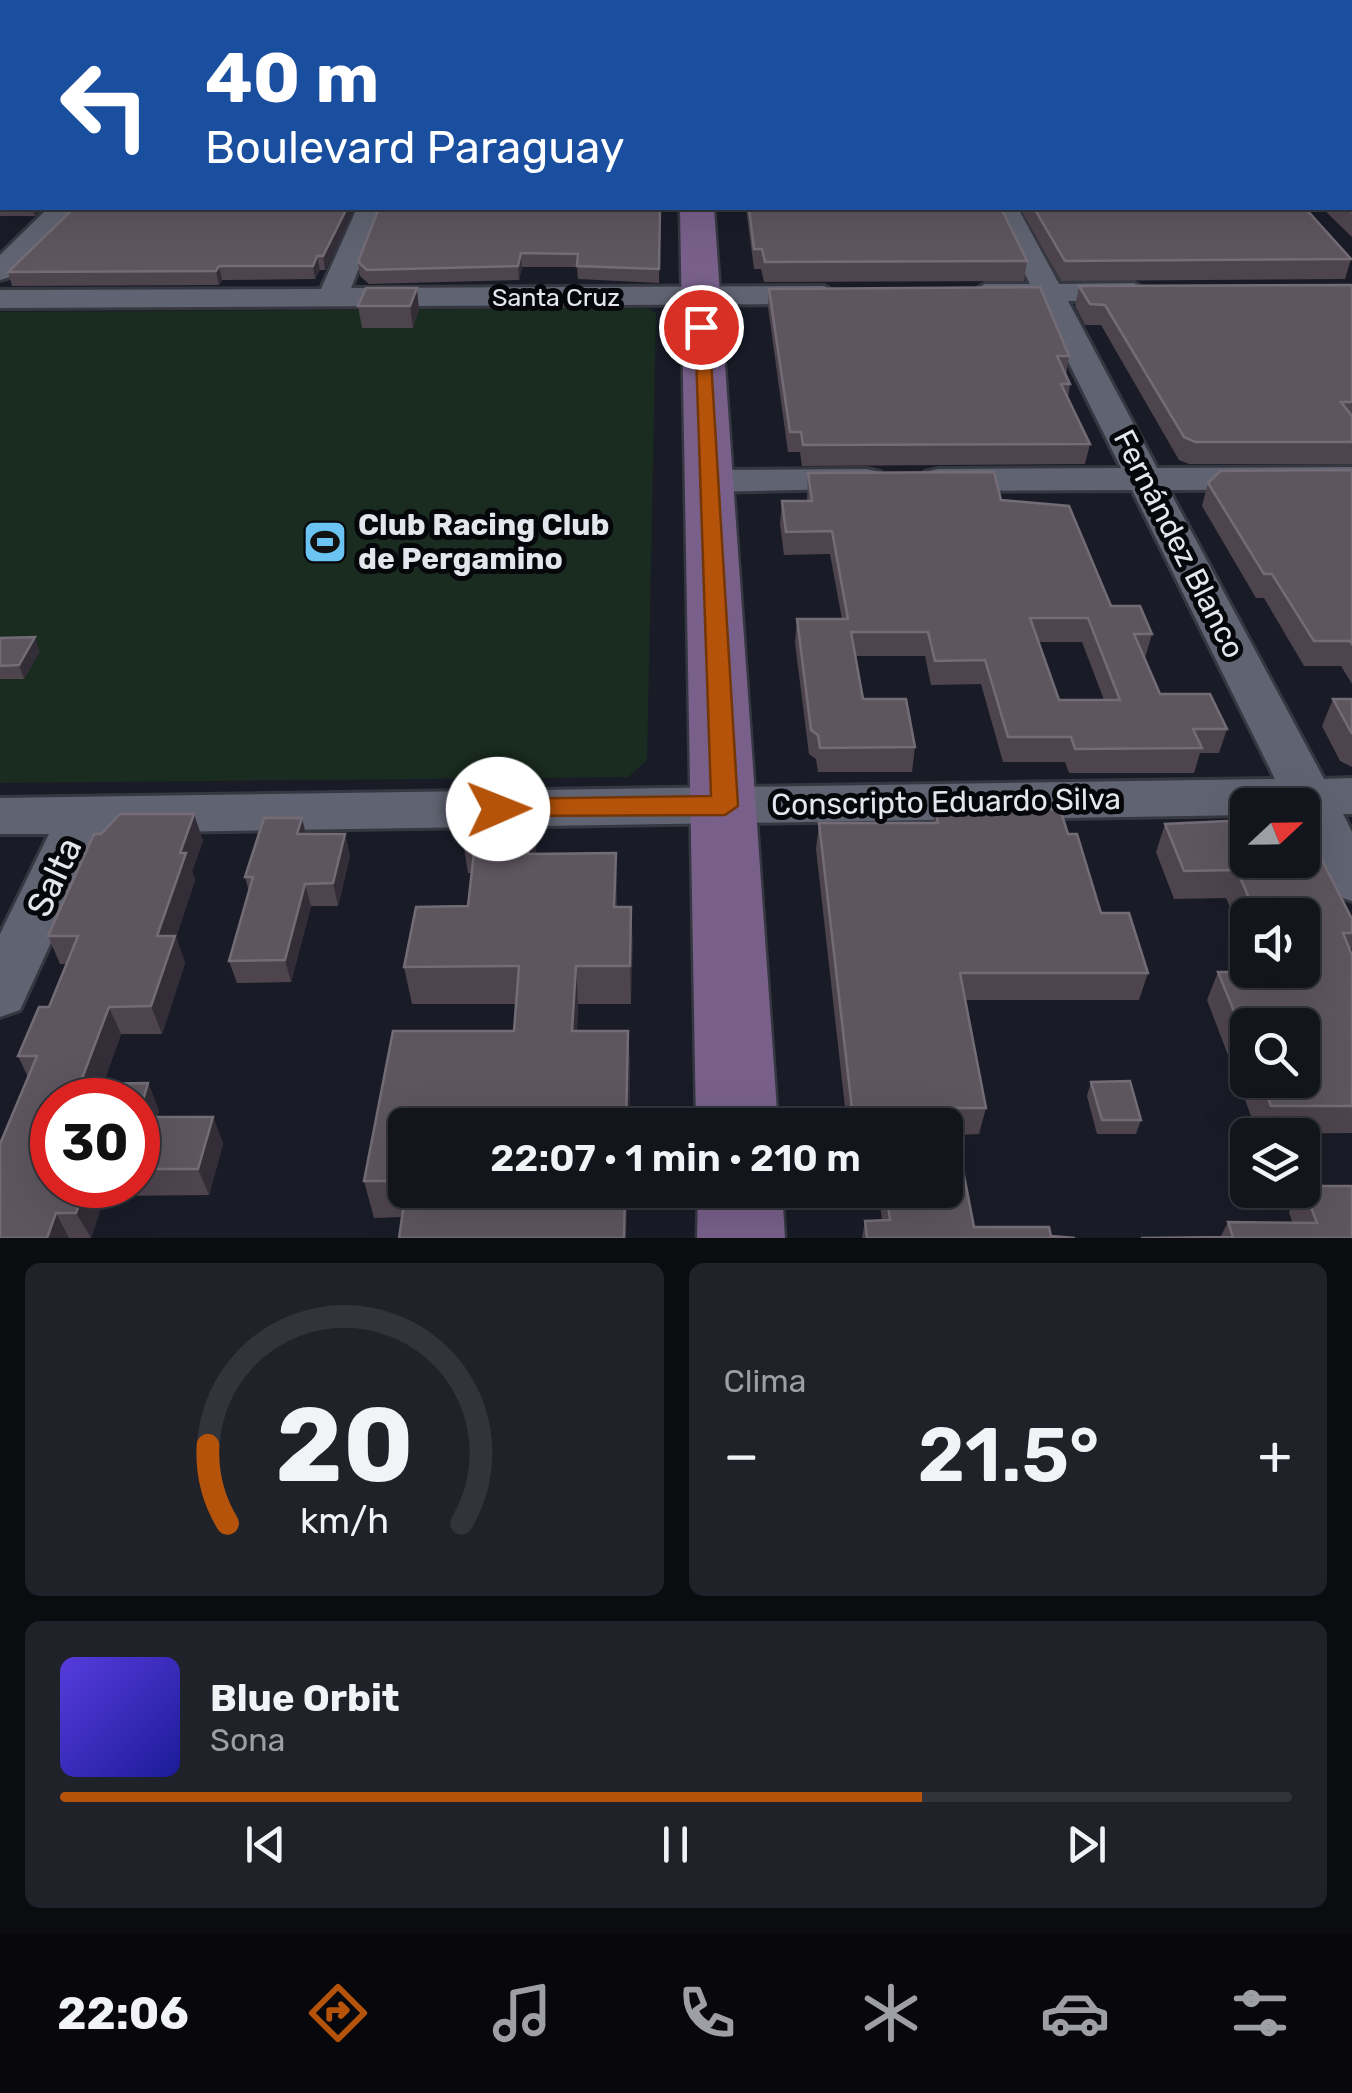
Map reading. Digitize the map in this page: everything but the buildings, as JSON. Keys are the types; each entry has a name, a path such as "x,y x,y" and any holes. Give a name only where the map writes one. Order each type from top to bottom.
{"main road":[{"path":"696,210 736,1108"},
{"path":"741,1208 742,1238"}],"street":[{"path":"0,271 60,210"},
{"path":"332,298 369,210"},
{"name":"Fernández Blanco","path":"1007,210 1144,479 1331,796 1352,881"},
{"path":"0,228 41,228"},
{"path":"952,294 1163,292"},
{"name":"Santa Cruz","path":"0,298 855,295"},
{"path":"708,482 1352,478"},
{"name":"Conscripto Eduardo Silva","path":"0,816 1331,796"},
{"name":"Salta","path":"0,993 83,816"}],"green space":[{"name":"Club Racing Club de Pergamino","path":"646,308 656,313 647,760 628,777 0,783 0,312"}],"place":[{"name":"Club Racing Club de Pergamino","path":"325,542"}],"route":[{"path":"498,809 725,806 701,327"}]}
